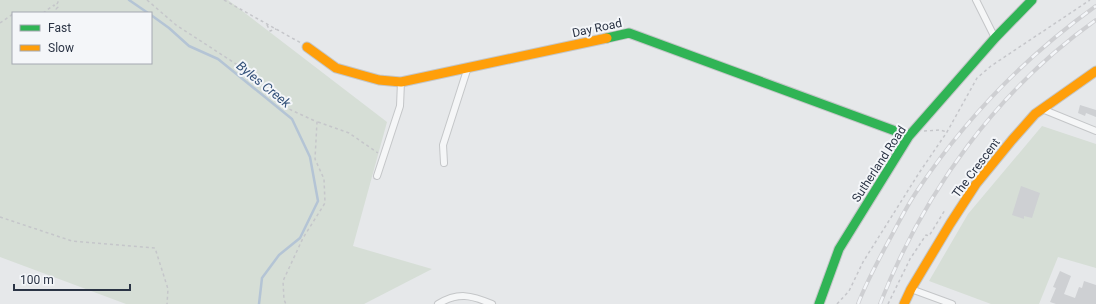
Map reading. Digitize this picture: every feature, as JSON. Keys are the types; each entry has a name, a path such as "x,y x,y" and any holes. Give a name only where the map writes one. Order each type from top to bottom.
{"street":[{"path":"976,0 995,38"},
{"name":"Sutherland Road","path":"819,304 839,249 909,136 995,38 1032,0"},
{"name":"Day Road","path":"307,47 336,68 379,80 401,82 629,33 909,136"},
{"path":"444,163 443,146 468,67"},
{"name":"The Crescent","path":"904,304 911,289 950,224 976,184 1029,120 1042,109 1096,72"},
{"path":"377,176 400,106 401,82"},
{"path":"1042,109 1096,131"},
{"path":"911,289 952,304"},
{"path":"438,304 447,299 461,296 473,297 492,304"}],"path":[{"path":"44,12 54,5 56,9 58,7 57,4 59,0"},
{"path":"146,0 176,25 250,73 289,110 349,133 383,156"},
{"path":"224,0 307,47"},
{"path":"837,304 849,291 863,262 919,173 947,132 977,78 990,66 1090,0"},
{"path":"0,23 12,15"},
{"path":"267,25 270,31 276,29"},
{"path":"286,304 284,300 283,281 303,238 325,203 324,179 315,159 317,122"},
{"path":"922,131 940,130 947,132"},
{"path":"888,304 910,259 926,235 929,236 945,210"},
{"path":"0,217 72,241 154,248 168,289 167,304"}],"shaded area":[{"path":"0,0 228,0 387,122 353,246 432,269 364,304 126,304 0,257"},
{"path":"1042,126 1096,144 1096,268 1058,257 1039,304 991,304 929,281 968,214"}],"building":[{"path":"1080,105 1096,110 1096,117 1086,113 1085,116 1078,113"},
{"path":"1021,186 1040,193 1032,218 1024,216 1024,219 1012,215"},
{"path":"1060,271 1071,276 1064,294 1075,298 1079,287 1082,288 1084,281 1096,285 1096,304 1056,304 1050,302 1056,288 1053,287"}],"waterway":[{"name":"Byles Creek","path":"129,0 147,12"},
{"name":"Byles Creek","path":"152,16 169,28 189,46 218,59 292,119 310,157 318,201 300,238 279,255 262,278 259,304"}],"railway":[{"path":"858,304 864,288 909,204 955,139 998,90 1021,68 1070,25 1096,6"},
{"path":"880,304 918,222 967,146 996,111 1027,78 1060,48 1096,20"}],"traffic: fast":[{"path":"819,304 839,249 909,136 995,38 1032,0"},
{"path":"607,38 629,33 909,136"}],"traffic: slow":[{"path":"307,47 336,68 379,80 401,82 607,38"},
{"path":"904,304 911,289 976,184 1012,140 1035,114 1096,71"}]}
